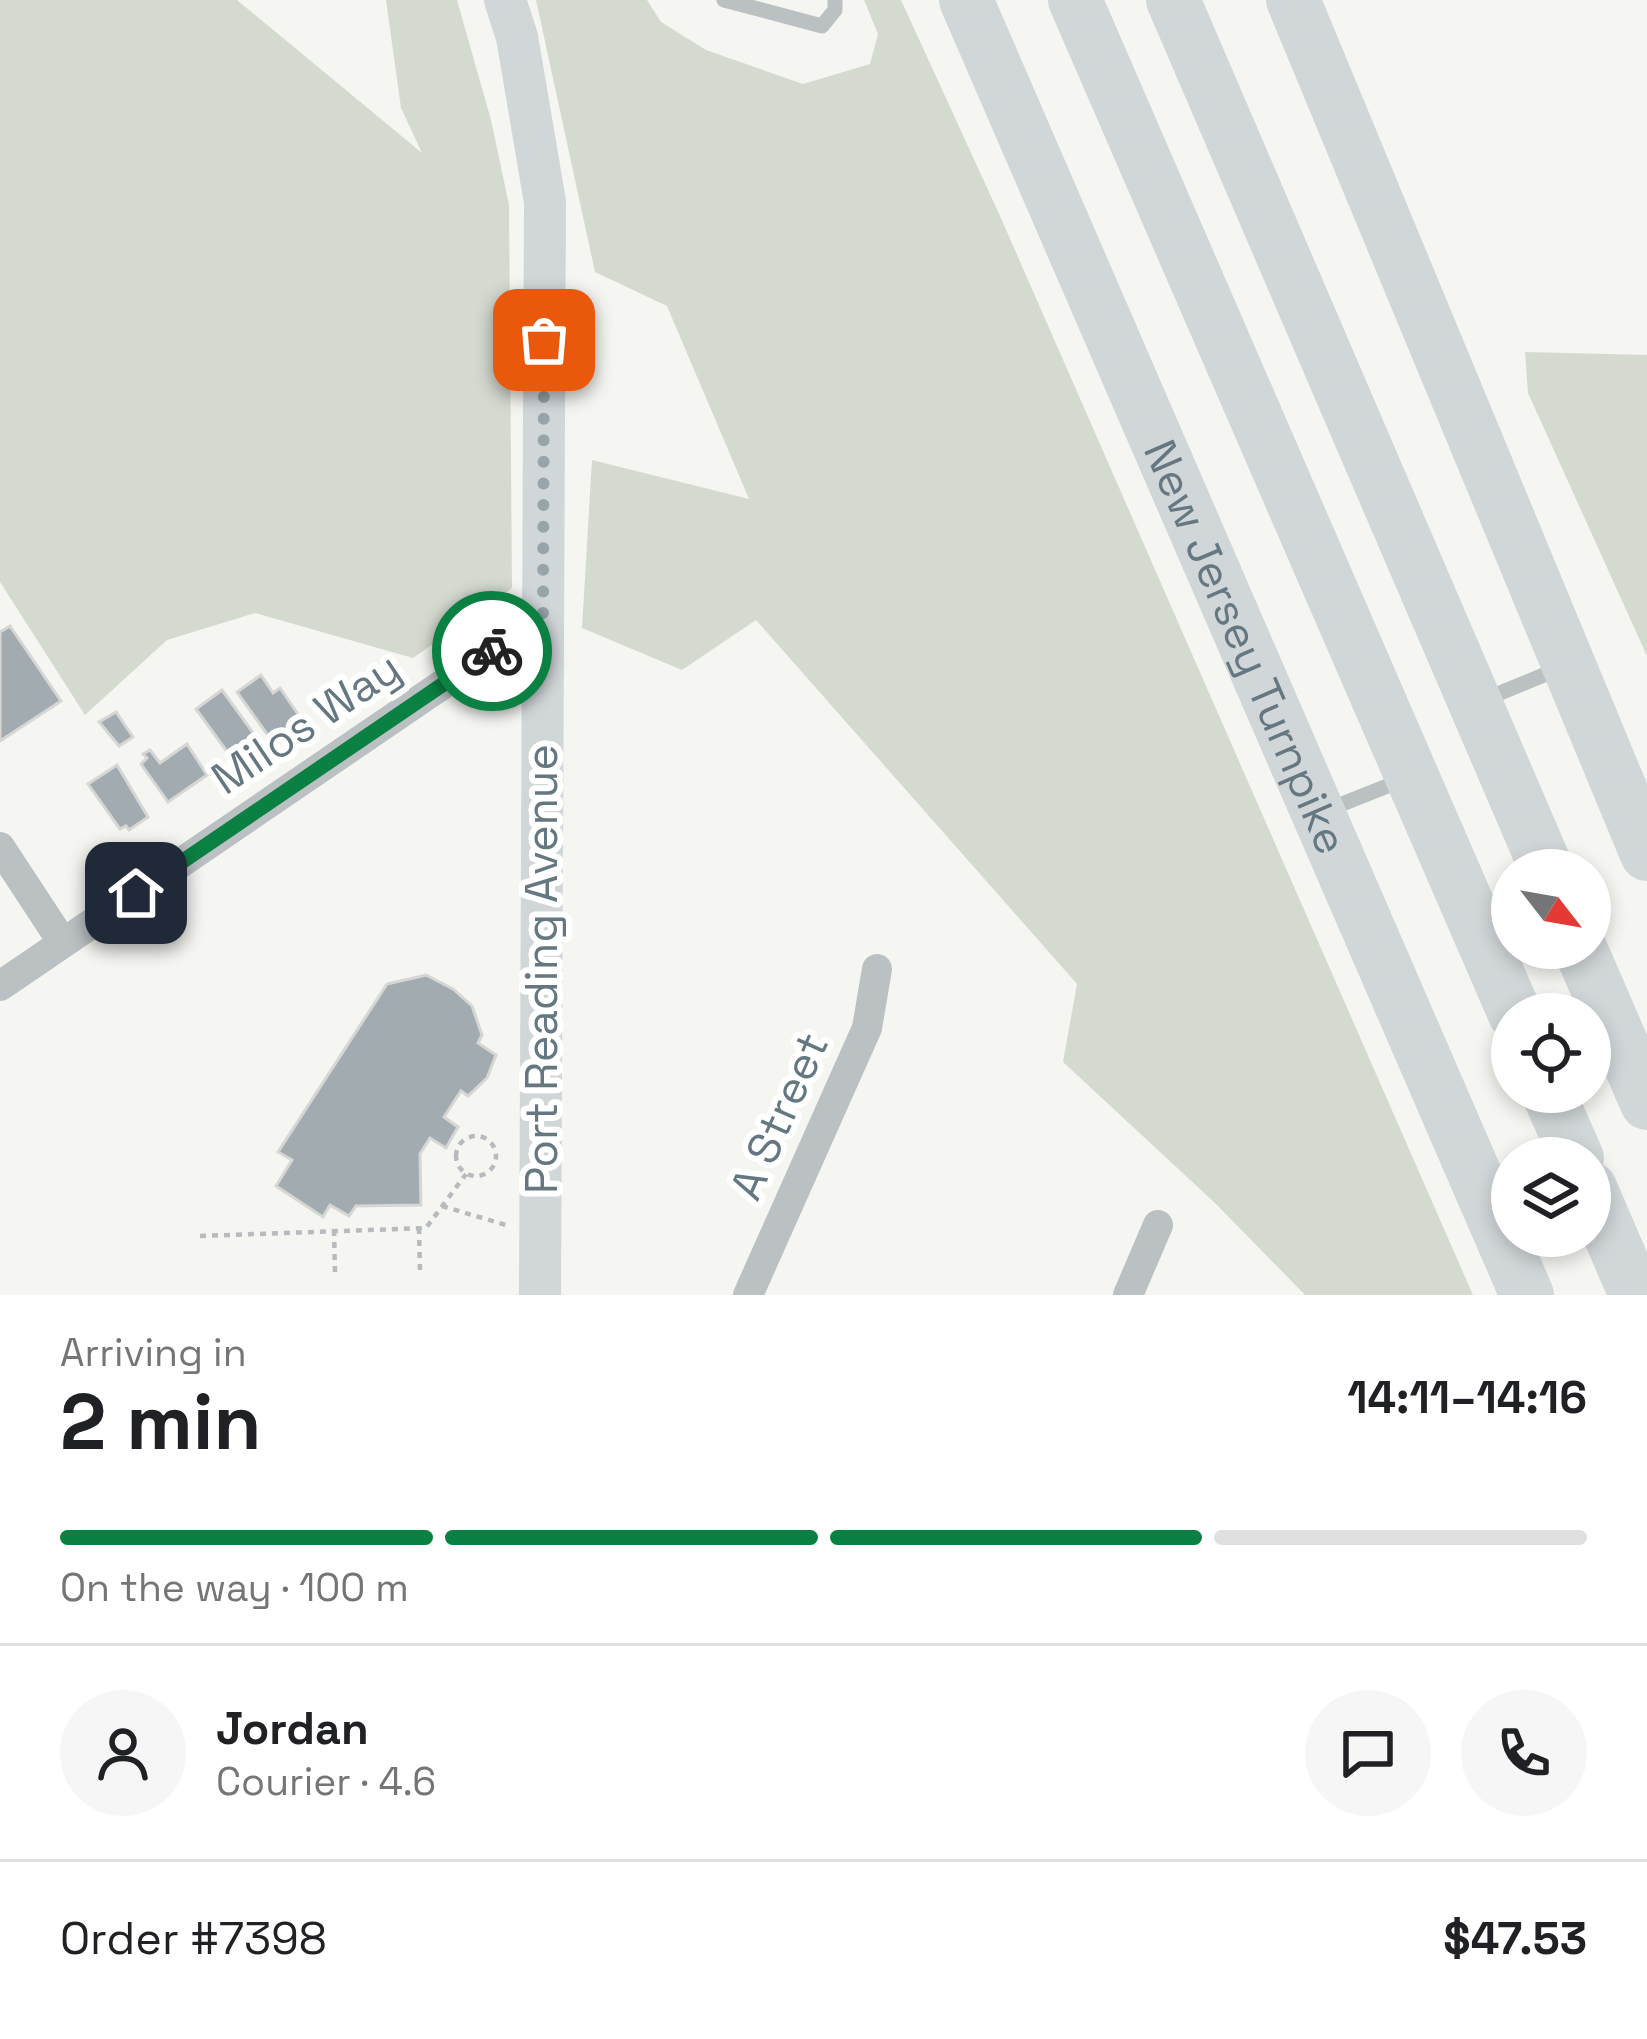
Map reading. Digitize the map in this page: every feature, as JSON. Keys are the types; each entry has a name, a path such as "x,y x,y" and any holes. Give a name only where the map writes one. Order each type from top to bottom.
{"highway":[{"name":"New Jersey Turnpike","path":"966,0 1527,1295"},
{"path":"1075,0 1506,993"},
{"path":"1173,0 1538,849"},
{"path":"1294,0 1647,854"},
{"path":"1589,969 1647,1102"},
{"path":"1611,1237 1636,1295"}],"main road":[{"name":"Port Reading Avenue","path":"505,0 517,37 545,202 540,1295"}],"street":[{"name":"Milos Way","path":"0,986 543,616"},
{"path":"0,847 63,943"},
{"name":"A Street","path":"748,1295 867,1028 878,969"},
{"path":"1128,1295 1158,1225"}],"lane":[{"path":"724,0 822,26 835,10 835,0"},
{"path":"1475,704 1566,665"},
{"path":"1319,813 1412,776"}],"path":[{"path":"473,1136 482,1137 495,1148 494,1165 482,1176 466,1174 456,1158 459,1145 473,1136"},
{"path":"200,1236 426,1228 466,1174"},
{"path":"442,1206 518,1229"},
{"path":"418,1228 420,1271"},
{"path":"334,1231 335,1273"}],"shaded area":[{"path":"0,0 237,0 422,153 401,108 386,0 457,0 509,205 512,588 413,658 255,613 167,640 85,715 0,582"},
{"path":"536,0 647,0 661,22 706,50 803,84 870,64 878,34 864,0 901,0 1473,1295 1305,1295 1215,1203 1063,1062 1077,984 756,620 682,670 582,628 592,460 749,499 667,306 595,272"},
{"path":"1525,352 1647,355 1647,656 1528,393"}],"building":[{"path":"10,626 61,701 0,741 0,632"},
{"path":"261,675 273,693 280,688 302,720 272,741 237,692"},
{"path":"222,690 262,745 236,764 196,709"},
{"path":"116,712 133,737 119,746 99,722"},
{"path":"187,744 207,775 168,802 141,764 147,758 143,754 150,750 160,763"},
{"path":"117,765 148,817 129,830 126,826 120,829 88,784"},
{"path":"426,975 472,1006 482,1035 478,1043 496,1055 487,1078 468,1096 461,1091 444,1117 458,1127 446,1148 430,1138 420,1154 421,1205 356,1206 349,1216 330,1205 323,1217 276,1186 292,1160 278,1152 387,984"}],"way so far":[{"path":"492,651 543,616 544,340"}],"route":[{"path":"136,893 492,651"}]}
